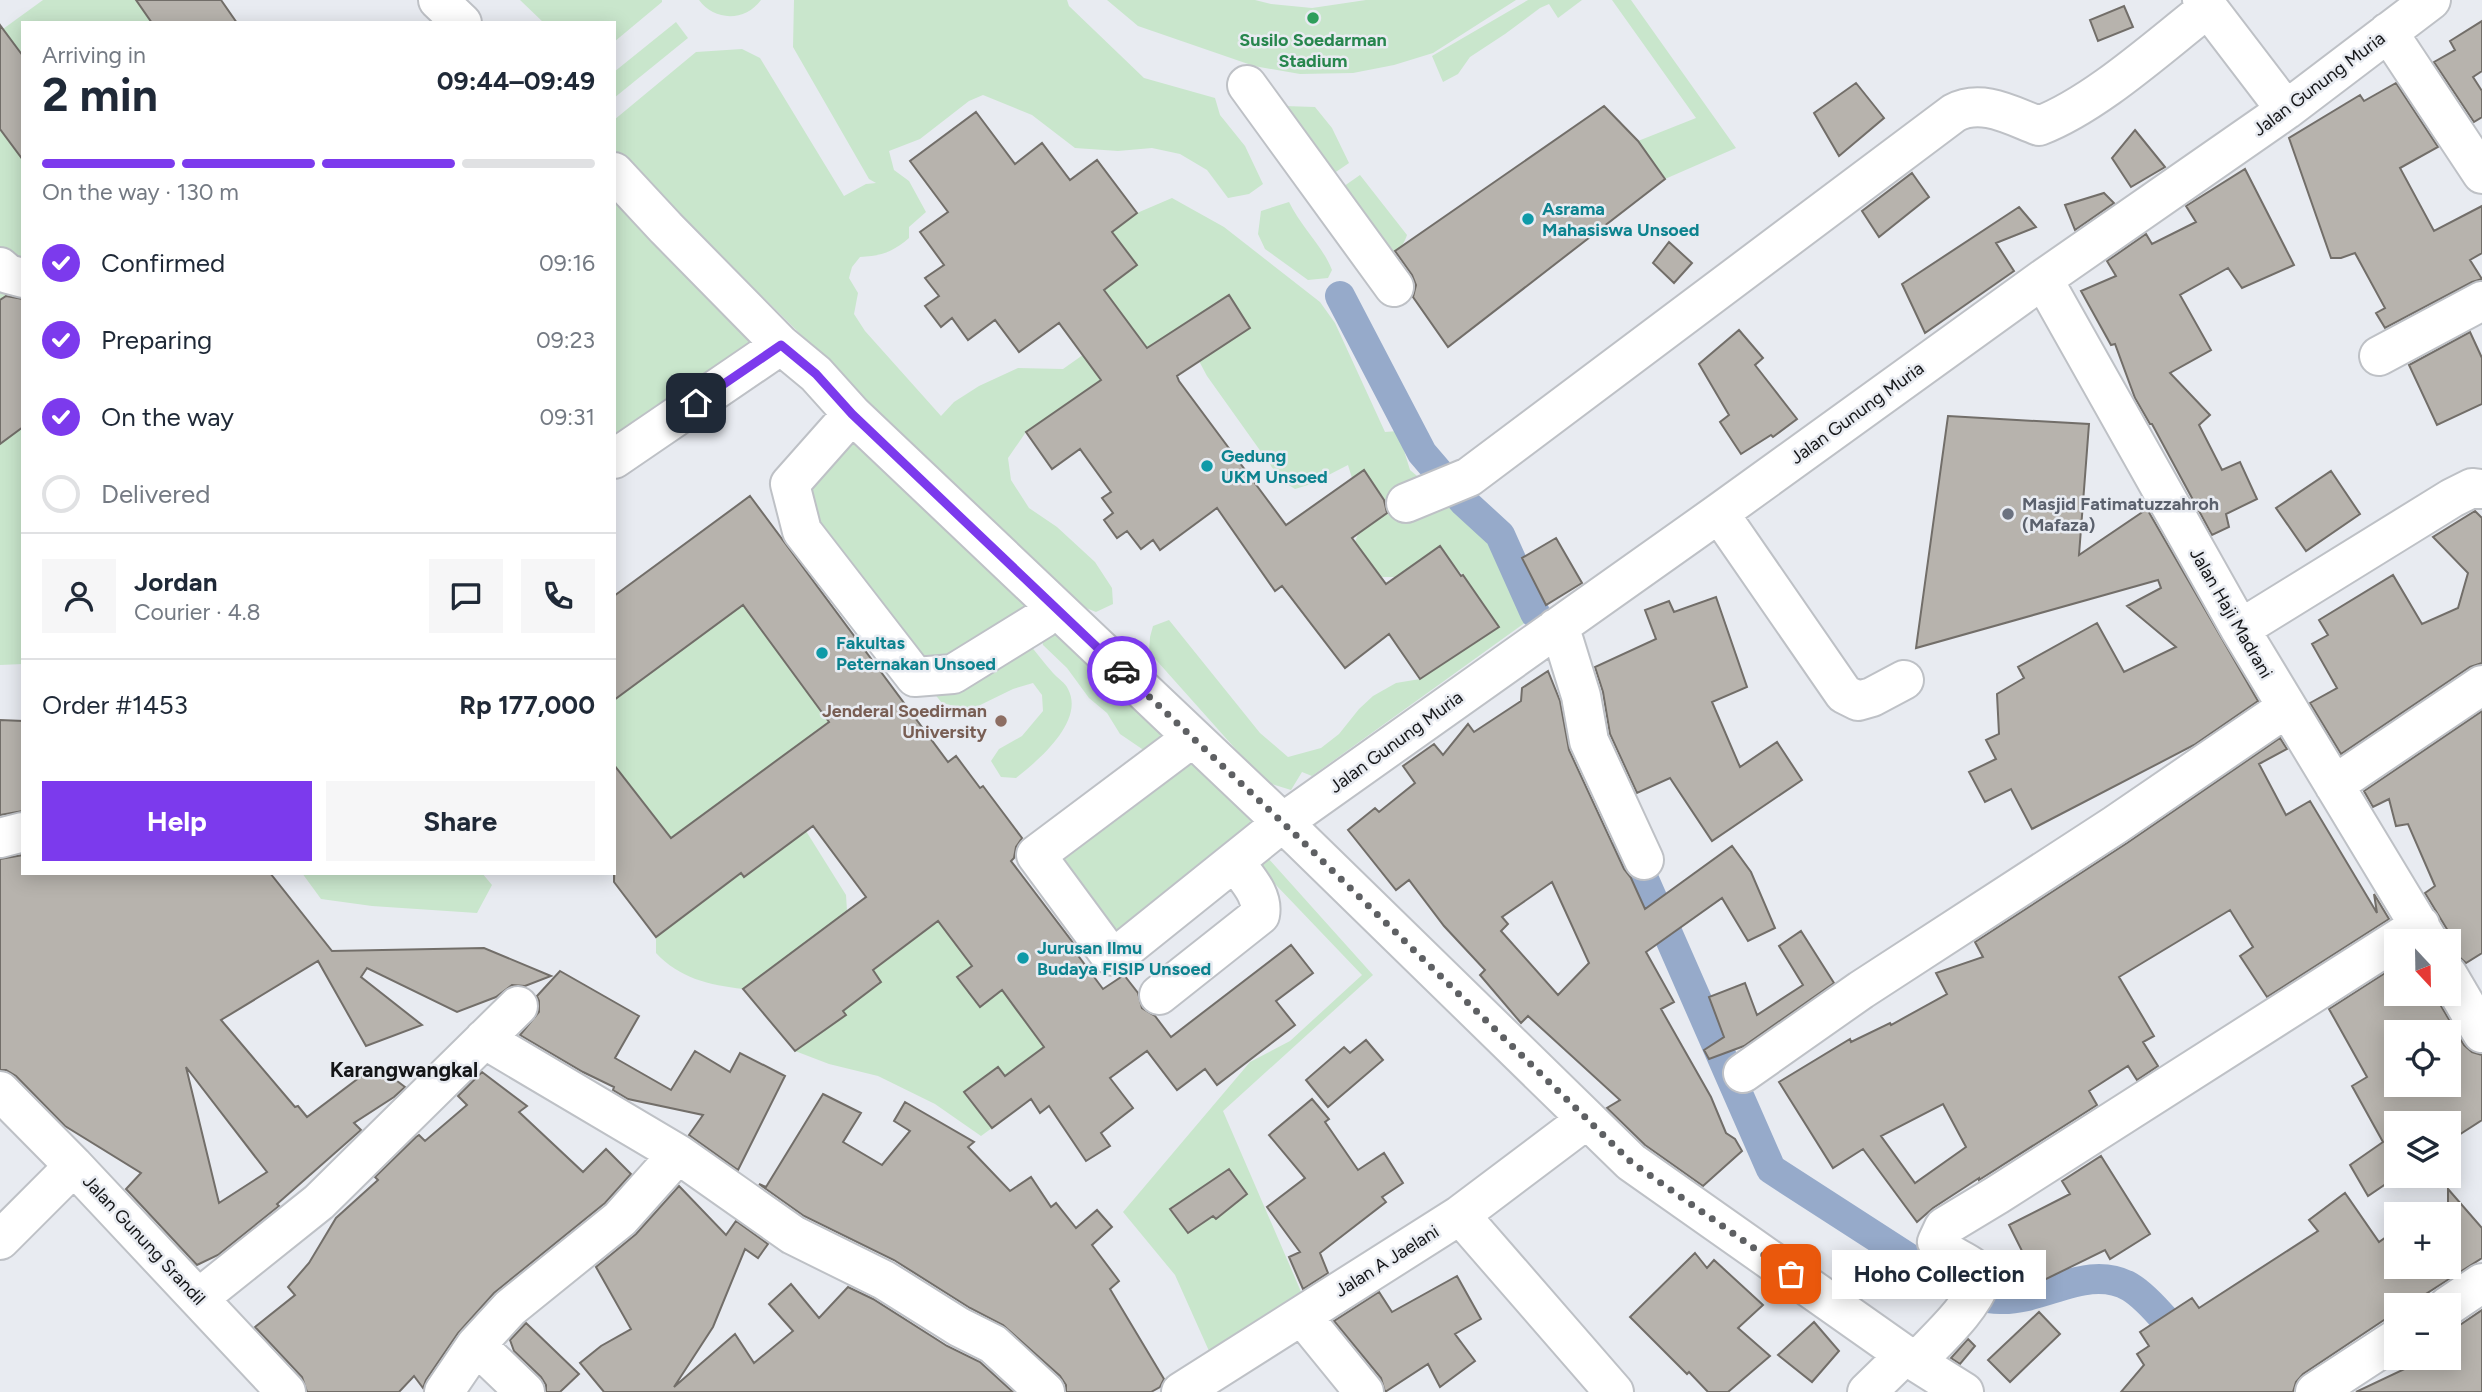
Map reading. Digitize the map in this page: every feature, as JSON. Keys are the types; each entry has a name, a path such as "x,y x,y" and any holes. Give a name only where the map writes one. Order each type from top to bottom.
{"street":[{"path":"438,0 460,21"},
{"name":"Jalan Gunung Muria","path":"1192,738 1039,851 1037,859 1113,956 1236,862 1282,823 2043,279 2286,110 2431,0"},
{"path":"1419,497 1469,477 1966,106 1987,108 2039,126 2060,118 2094,96 2205,4 2286,110"},
{"path":"2388,32 2482,174"},
{"path":"1247,85 1394,287"},
{"path":"616,174 781,345 816,374 852,414 1282,823 1631,1162 1910,1358 1964,1392"},
{"path":"0,267 8,275 21,278"},
{"name":"Jalan Haji Madrani","path":"2043,279 2286,708 2423,929"},
{"path":"2379,356 2482,301"},
{"path":"616,458 781,345"},
{"path":"852,414 790,484 802,531 915,677 953,674 1056,608"},
{"path":"2240,629 2452,498 2472,488 2482,489"},
{"path":"1719,513 1844,694 1858,701 1872,697 1904,680"},
{"path":"1556,628 1564,641 1581,696 1588,741 1644,860"},
{"path":"2334,785 2482,685"},
{"path":"1743,1073 1861,990 2115,825 2286,708"},
{"path":"0,838 21,833"},
{"path":"1159,995 1261,915 1260,898 1236,862"},
{"path":"1867,1392 1910,1358 1970,1301 1982,1279 1977,1269 1944,1251 1937,1242 1944,1227 2384,958"},
{"path":"2461,995 2480,1024"},
{"path":"200,1298 319,1202 518,1006"},
{"path":"484,1039 678,1154 793,1235 884,1280 959,1327 993,1344 1045,1392"},
{"name":"Jalan Gunung Srandil","path":"0,1091 200,1298 286,1392"},
{"name":"Jalan A Jaelani","path":"1181,1392 1460,1215 1586,1120"},
{"path":"444,1392 477,1345 510,1308 620,1219 678,1154"},
{"path":"0,1240 74,1166"},
{"path":"1460,1215 1614,1392"},
{"path":"2461,1297 2482,1283"},
{"path":"1302,1316 1364,1392"},
{"path":"477,1345 526,1392"},
{"path":"2315,1392 2384,1347"}],"green space":[{"path":"43,0 136,0 151,21 21,21 21,53 3,29"},
{"path":"520,0 662,0 616,40 616,21 542,21"},
{"path":"699,0 761,0 747,12 730,16 713,12"},
{"path":"794,0 1067,0 1069,6 1144,78 1215,98 1220,115 1245,146 1263,184 1249,194 1228,198 1207,170 1180,154 1152,148 1118,151 1075,148 1032,115 983,95 969,101 920,139 889,151 894,170 909,181 926,212 909,227 909,238 903,243 874,256 860,257 852,267 849,278 858,293 854,314 865,331 941,416 954,402 979,386 1018,368 1063,369 1128,323 1104,290 1137,265 1112,232 1137,213 1172,198 1224,227 1320,302 1335,323 1385,432 1398,431 1410,470 1475,525 1498,557 1526,622 1312,776 1302,772 1291,790 1265,782 1149,652 1153,626 1169,620 1260,733 1288,757 1321,748 1339,734 1373,696 1396,683 1420,679 1498,627 1440,546 1396,577 1381,577 1355,542 1358,534 1392,510 1365,471 1352,478 1348,465 1295,489 1281,480 1199,361 1250,328 1228,295 1026,432 1008,458 1011,480 1029,508 1057,527 1095,562 1112,588 1113,604 1096,612 1081,606 934,473 871,404 766,300 635,180 616,154 616,118 696,52 742,49 760,58 844,196 866,184 876,183 869,179 793,47"},
{"path":"1107,0 1255,0 1312,8 1366,0 1516,0 1433,53 1394,65 1353,73 1300,74 1254,66 1138,26"},
{"path":"1528,0 1582,0 1558,18 1549,4 1540,8 1470,57 1458,74 1443,82 1432,56"},
{"path":"1612,0 1631,0 1736,148 1665,179 1638,141 1696,118"},
{"path":"676,22 688,38 616,96 616,70"},
{"path":"1284,106 1315,107 1332,128 1349,163 1330,176"},
{"path":"0,129 21,157 21,293 17,288 0,300"},
{"path":"1360,175 1407,235 1403,244 1394,252 1381,254 1337,191"},
{"path":"616,187 760,342 616,441"},
{"path":"1289,202 1328,261 1332,270 1328,278 1308,280 1265,249 1258,234 1261,211"},
{"path":"852,414 1056,608 1028,643 1067,687 1072,701 1070,714 1057,739 1016,778 1001,777 991,761 999,749 1022,736 1043,711 1042,695 1033,683 1013,689 970,710 942,703 802,531 806,464"},
{"path":"21,428 21,664 0,665 0,444"},
{"path":"743,605 829,722 806,831 846,895 847,911 743,989 695,979 675,969 656,953 656,937 713,894 616,768 616,699"},
{"path":"1051,627 1168,728 1163,745 1145,751 1120,734 1107,713 1089,698 1067,668 1043,645 1041,634"},
{"path":"1192,738 1282,823 1111,956 1038,857"},
{"path":"1267,857 1373,975 1223,1111 1302,1294 1209,1351 1175,1275 1123,1212 1250,1062 1290,1041 1362,975 1252,860"},
{"path":"303,875 484,875 492,885 477,913 372,906 321,899"},
{"path":"938,921 972,966 958,977 979,1007 1002,990 1044,1047 1005,1076 965,1093 992,1128 981,1136 935,1104 878,1076 829,1064 795,1051 846,1015 835,1001 853,1003 881,982 872,970"}],"building":[{"path":"136,0 221,0 236,21 151,21"},
{"path":"2124,6 2133,27 2098,41 2090,20"},
{"path":"2482,21 2482,71 2473,77 2482,91 2482,117 2474,122 2434,62 2455,50 2450,41"},
{"path":"0,25 21,53 21,157 0,129"},
{"path":"1856,83 1884,118 1839,156 1814,113"},
{"path":"2396,83 2438,147 2400,168 2434,231 2482,206 2482,253 2470,260 2482,279 2385,328 2376,313 2385,308 2355,253 2331,258 2289,138 2360,95 2364,101"},
{"name":"Asrama Mahasiswa Unsoed","path":"1604,106 1638,141 1665,179 1448,347 1413,297 1416,285 1395,251"},
{"path":"976,112 1015,164 1042,143 1070,180 1097,160 1137,213 1112,232 1137,265 1104,290 1147,348 1229,295 1250,328 1177,376 1286,525 1364,470 1384,500 1387,513 1352,538 1386,584 1440,546 1499,627 1420,679 1389,634 1345,668 1282,586 1275,591 1217,508 1160,550 1153,540 1141,549 1127,531 1117,538 1104,520 1113,513 1102,498 1111,492 1080,449 1052,469 1026,432 1101,380 1059,323 1019,352 995,320 968,340 952,318 941,327 925,306 939,296 925,278 944,265 920,232 948,212 910,161"},
{"path":"2135,130 2165,167 2131,187 2112,158"},
{"path":"2245,169 2294,265 2242,288 2228,268 2180,295 2211,350 2170,373 2210,415 2199,425 2222,470 2240,462 2257,499 2226,514 2229,527 2212,535 2135,398 2115,344 2111,345 2081,291 2116,276 2107,261 2146,234 2152,244 2196,222 2186,206"},
{"path":"1912,173 1929,197 1879,237 1862,211"},
{"path":"2104,193 2114,203 2075,230 2065,205"},
{"path":"2019,207 2036,227 1996,243 2014,271 1925,333 1902,284"},
{"path":"1669,242 1692,263 1674,283 1653,263"},
{"path":"6,296 21,299 21,428 0,444 0,300"},
{"path":"1739,330 1763,358 1755,365 1797,419 1773,437 1771,435 1741,454 1720,422 1729,415 1699,364"},
{"path":"2470,332 2482,358 2482,404 2437,425 2409,365"},
{"path":"1948,416 2089,424 2079,555 2147,509 2258,701 2194,745 2032,829 2011,789 1985,802 1969,772 1996,759 1986,740 1999,734 1997,694 2024,678 2018,667 2097,623 2124,672 2176,647 2127,606 2161,588 2158,580 1916,648"},
{"path":"2331,471 2360,514 2306,551 2276,508"},
{"path":"750,496 948,762 956,756 980,788 983,786 1022,838 1011,861 1077,948 1074,950 1103,989 1124,975 1138,993 1142,1008 1155,1016 1171,1037 1291,945 1313,973 1276,1001 1295,1025 1217,1085 1205,1069 1177,1090 1147,1051 1110,1078 1133,1108 1101,1133 1110,1146 1086,1161 1049,1106 1040,1113 1031,1099 992,1128 964,1092 998,1067 1005,1076 1044,1047 1002,990 980,1007 957,977 972,966 938,921 873,970 881,982 843,1011 846,1015 795,1051 743,989 866,897 813,826 744,877 741,873 656,937 614,882 616,768 671,838 829,722 743,605 616,699 616,595"},
{"path":"2475,511 2482,518 2482,663 2470,667 2341,754 2310,703 2337,688 2312,644 2328,635 2319,620 2393,575 2422,624 2458,608 2468,573 2433,537"},
{"path":"1556,538 1582,583 1546,605 1522,558"},
{"path":"1716,597 1747,687 1712,702 1740,767 1777,742 1802,780 1712,841 1670,778 1637,793 1610,734 1603,692 1595,667 1656,639 1645,610 1669,601 1674,612"},
{"path":"1548,671 1560,701 1569,750 1645,909 1732,846 1751,872 1775,928 1748,941 1722,898 1646,952 1674,1002 1661,1009 1711,1097 1726,1133 1735,1139 1742,1151 1703,1186 1645,1145 1607,1108 1620,1100 1528,1016 1521,1023 1480,975 1485,970 1444,926 1409,880 1396,890 1348,830 1375,808 1379,812 1415,783 1403,766 1434,744 1443,755 1468,724 1474,732 1521,701 1522,688","holes":["1552,882 1589,963 1558,995 1501,931 1508,924 1502,917"]},
{"path":"2482,711 2482,953 2466,963 2461,959 2461,929 2447,929 2425,893 2435,886 2408,824 2396,826 2389,799 2373,807 2364,791"},
{"path":"0,720 21,721 21,811 0,815"},
{"path":"2280,738 2287,749 2259,764 2286,815 2310,801 2377,913 2374,894 2389,919 2267,997 2240,956 2253,947 2230,910 2119,977 2154,1036 2143,1042 2158,1066 2137,1080 2128,1066 2089,1091 2097,1105 1979,1178 1933,1208 1917,1222 1863,1149 1833,1168 1779,1082 1850,1039 1851,1042 1890,1023 1891,1025 1947,994 1936,973 1983,957 1975,942 2127,843","holes":["1943,1104 1966,1147 1915,1183 1881,1136"]},
{"path":"21,855 21,875 272,875 332,951 484,948 551,976 525,986 512,985 496,997 457,1012 367,968 361,977 422,1025 366,1046 318,961 221,1020 295,1107 298,1106 307,1117 376,1065 405,1087 354,1123 361,1130 277,1204 279,1206 218,1255 197,1265 126,1189 141,1173 65,1126 16,1076 6,1070 0,1070 0,859","holes":["186,1067 267,1172 219,1203"]},
{"path":"1801,931 1834,983 1744,1046 1709,1059 1704,1050 1724,1037 1709,997 1745,983 1757,1015 1803,985 1779,946"},
{"path":"560,971 639,1016 615,1058 671,1090 695,1051 730,1072 740,1053 785,1076 738,1170 689,1135 703,1115 628,1099 613,1090 614,1087 520,1035 539,1012 537,996"},
{"path":"2384,974 2384,1006 2441,1006 2449,1020 2384,1020 2384,1097 2461,1097 2461,1040 2472,1052 2482,1055 2482,1120 2461,1134 2461,1111 2384,1111 2384,1185 2368,1196 2350,1165 2383,1142 2352,1086 2367,1077 2329,1009"},
{"path":"1366,1040 1383,1060 1328,1107 1306,1080 1344,1047 1350,1053"},
{"path":"482,1072 527,1106 519,1112 583,1172 606,1149 631,1174 605,1203 494,1293 458,1333 423,1388 414,1376 399,1392 307,1392 302,1377 255,1327 295,1295 288,1287 309,1263 336,1218 378,1180 375,1177 416,1137 419,1135 425,1141 467,1105 458,1096"},
{"path":"823,1094 861,1113 843,1142 882,1165 910,1131 894,1121 905,1102 974,1142 968,1147 1010,1191 1031,1177 1051,1207 1056,1203 1076,1228 1097,1210 1112,1227 1092,1245 1119,1281 1110,1289 1164,1379 1160,1387 1151,1392 1066,1392 1066,1385 1060,1376 1003,1325 970,1308 894,1260 804,1216 759,1184 766,1187"},
{"path":"1312,1099 1329,1119 1325,1122 1358,1170 1384,1153 1403,1183 1382,1197 1386,1202 1320,1253 1328,1273 1303,1289 1289,1257 1300,1252 1267,1207 1305,1178 1269,1135"},
{"path":"2101,1156 2150,1234 2110,1259 2105,1250 2038,1283 2009,1225 2070,1194 2062,1181"},
{"path":"1229,1169 1247,1194 1216,1219 1213,1216 1188,1233 1170,1209"},
{"path":"679,1186 726,1235 736,1221 768,1244 758,1258 745,1249 713,1327 674,1387 735,1334 754,1363 793,1331 769,1304 791,1284 819,1318 848,1287 873,1299 947,1346 980,1362 1013,1392 604,1392 580,1363 601,1346 631,1329 596,1267 636,1234"},
{"path":"2448,1189 2459,1202 2448,1202"},
{"path":"2345,1193 2379,1242 2384,1238 2384,1279 2449,1279 2427,1293 2384,1293 2384,1320 2303,1374 2296,1382 2293,1392 2121,1392 2144,1365 2137,1354 2149,1346 2140,1332 2192,1298 2199,1308 2318,1231 2309,1220"},
{"path":"2461,1204 2482,1228 2482,1258 2461,1271"},
{"path":"1695,1253 1707,1268 1714,1260 1763,1305 1738,1328 1770,1356 1728,1392 1708,1392 1630,1317"},
{"path":"1457,1276 1481,1319 1455,1334 1475,1361 1440,1387 1428,1364 1385,1392 1381,1378 1334,1321 1379,1292 1392,1312"},
{"path":"2482,1310 2482,1392 2356,1392 2402,1370 2461,1370 2461,1324"},
{"path":"2039,1312 2060,1334 2010,1382 1988,1360"},
{"path":"1814,1322 1839,1351 1812,1382 1778,1355"},
{"path":"526,1323 579,1374 560,1392 546,1392 546,1385 541,1377 514,1351 510,1340"},
{"path":"1968,1339 1975,1346 1960,1364 1951,1358"}],"waterway":[{"path":"1340,296 1422,453 1464,502 1500,535 1535,613"},
{"path":"1628,843 1771,1169 1949,1284 1986,1298 2016,1298 2098,1279 2130,1287 2166,1321 2223,1392"}],"way so far":[{"path":"1122,671 1300,839 1631,1162 1791,1274"}],"place":[{"name":"Susilo Soedarman Stadium","path":"1313,18"},
{"name":"Asrama Mahasiswa Unsoed","path":"1528,219"},
{"name":"Gedung UKM Unsoed","path":"1207,466"},
{"name":"Masjid Fatimatuzzahroh (Mafaza)","path":"2008,514"},
{"name":"Fakultas Peternakan Unsoed","path":"822,653"},
{"name":"Jenderal Soedirman University","path":"1001,721"},
{"name":"Jurusan Ilmu Budaya FISIP Unsoed","path":"1023,958"},
{"name":"Hoho Collection","path":"1791,1274"}],"district":[{"name":"Karangwangkal","path":"404,1070"}],"route":[{"path":"696,403 781,345 816,374 852,414 1122,671"}]}
